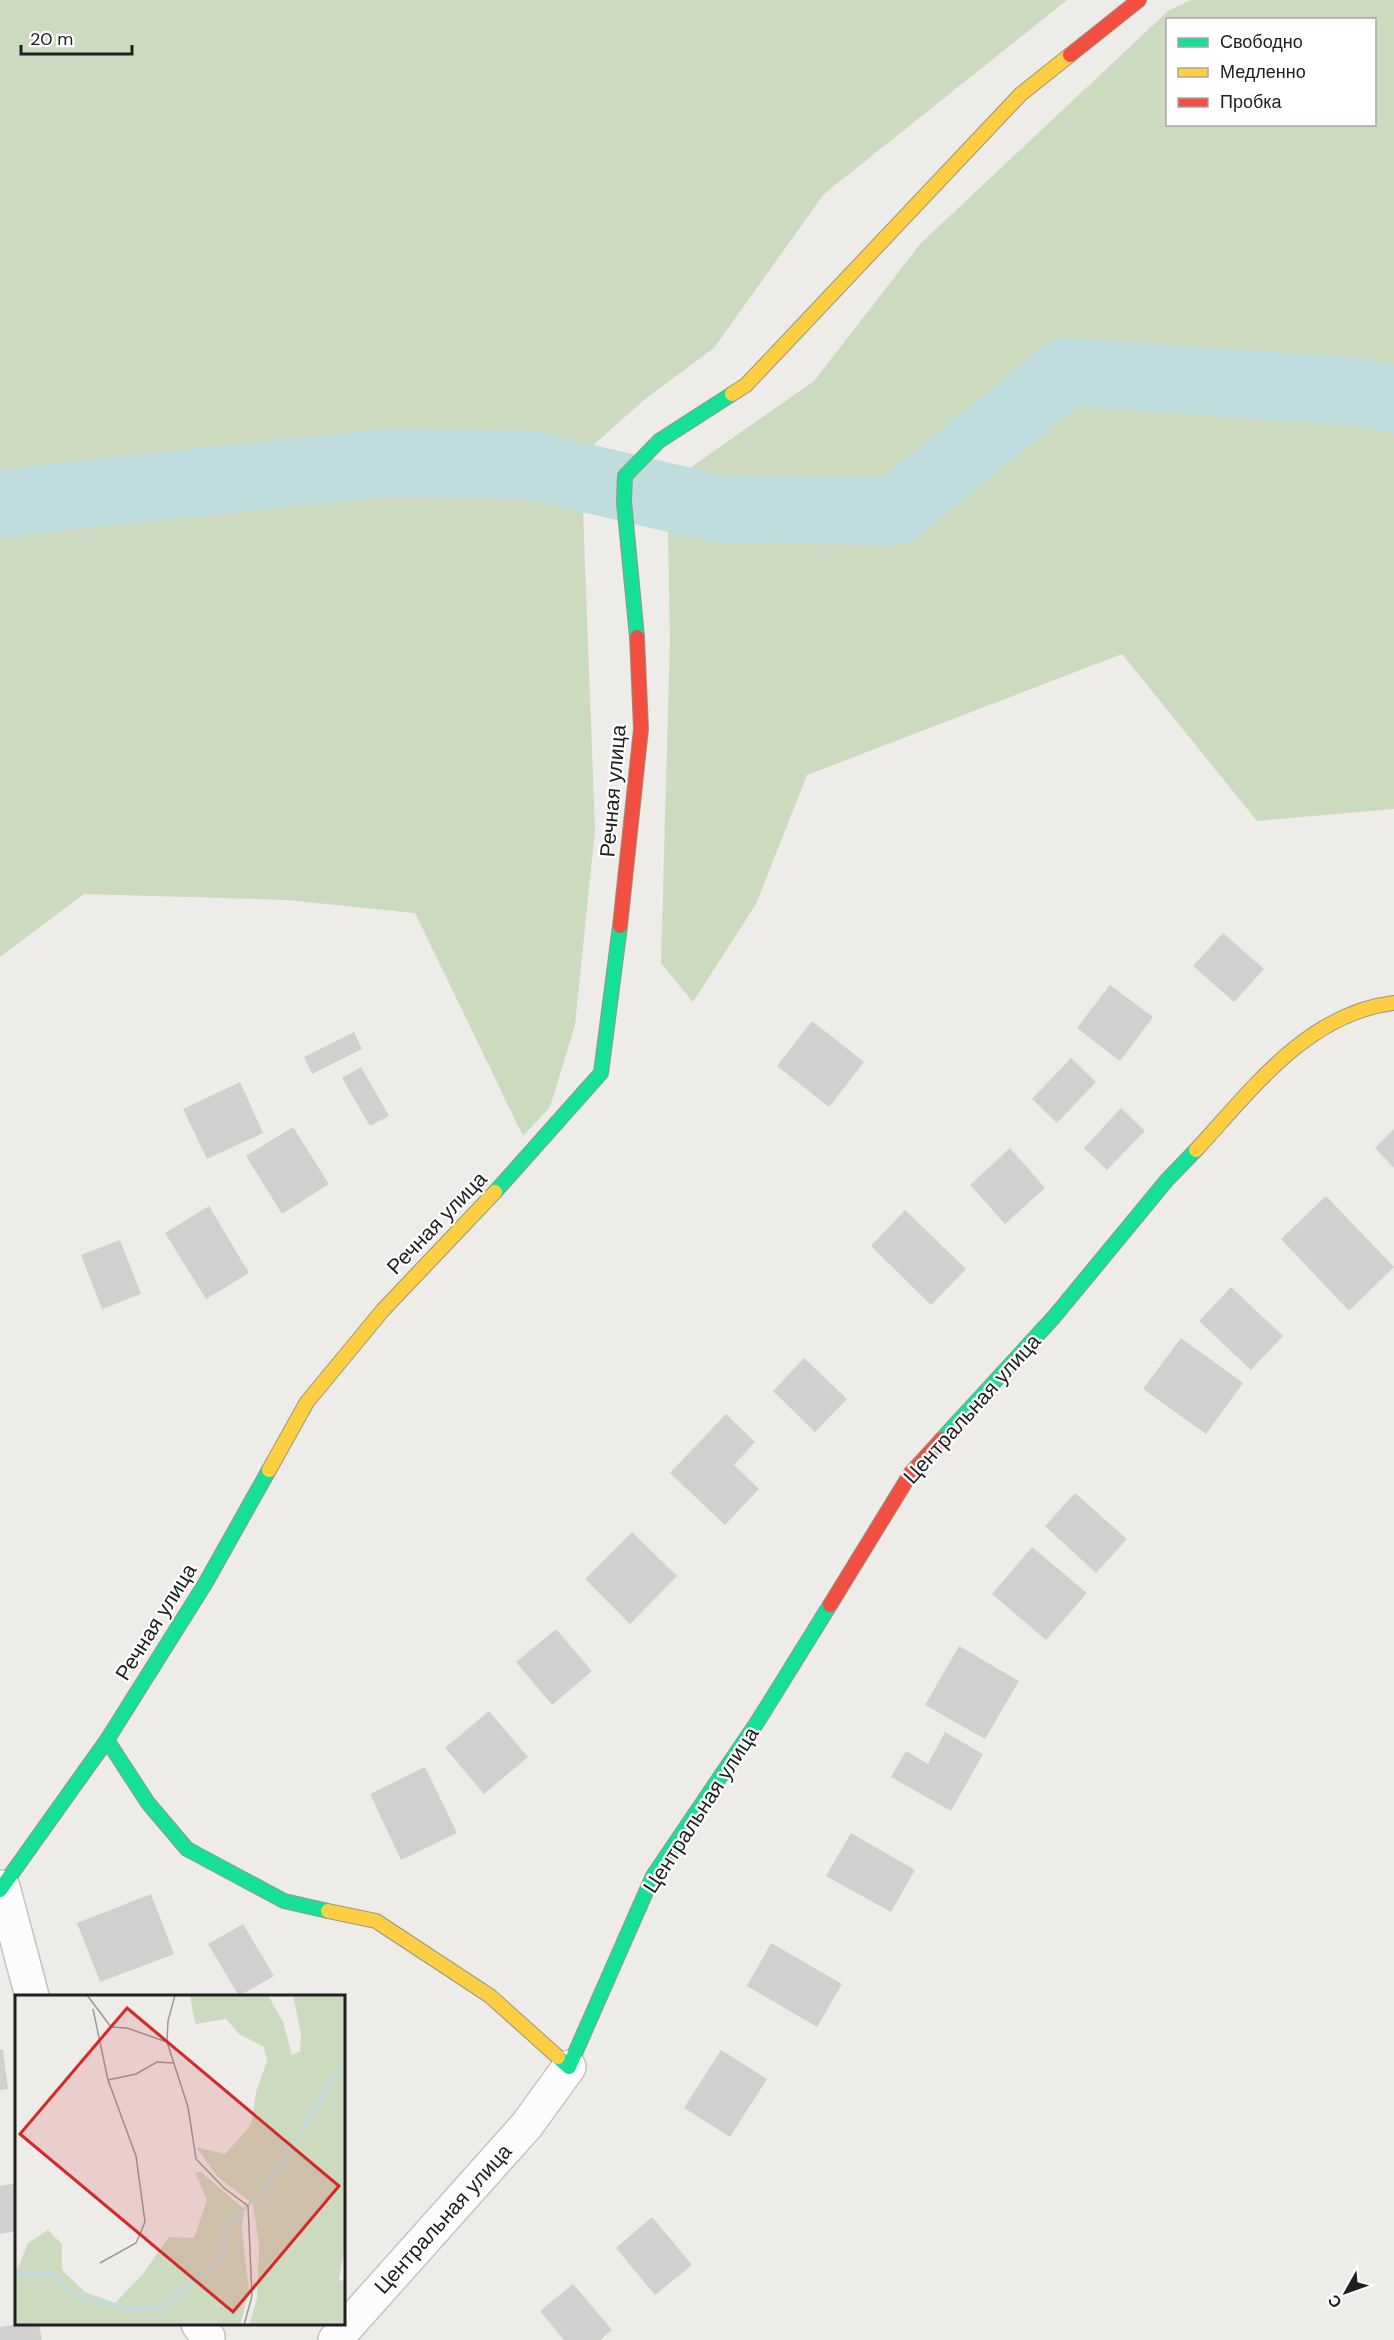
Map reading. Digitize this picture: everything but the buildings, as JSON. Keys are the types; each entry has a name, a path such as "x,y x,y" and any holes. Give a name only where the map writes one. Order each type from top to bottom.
{"street":[{"name":"Речная улица","path":"1,1888 107,1740 205,1584 307,1402 383,1310 496,1191 601,1073 623,904 641,729 636,609 624,502 625,476 659,441 746,385 1021,94 1139,0"},
{"name":"Центральная улица","path":"335,2340 527,2125 569,2067 653,1876 758,1721 910,1473 1054,1317 1167,1180 1287,1053 1324,1027 1377,1005 1394,1003"},
{"path":"107,1740 148,1803 187,1849 284,1901 376,1921 490,1996 569,2067"},
{"path":"1,1888 32,1995"},
{"path":"199,2325 208,2340"}],"green space":[{"path":"0,0 1067,0 824,194 714,348 644,400 581,456 595,830 575,1025 550,1107 523,1136 415,913 287,900 84,894 0,957"},
{"path":"1191,0 1394,0 1394,809 1257,821 1122,654 807,775 756,904 693,1002 661,963 670,639 667,484 814,381 921,243 1168,11"}],"waterway":[{"path":"0,505 38,499 386,463 530,465 719,509 895,511 1066,372 1360,392 1394,399"}],"traffic: fast":[{"path":"637,637 624,502 625,476 659,441 732,394"},
{"path":"495,1192 601,1073 620,926"},
{"path":"942,1439 1054,1317 1167,1180 1196,1150"},
{"path":"0,1890 107,1740 205,1584 269,1470"},
{"path":"558,2057 569,2067 653,1876 758,1721 830,1605"},
{"path":"107,1740 148,1803 187,1849 284,1901 328,1911"}],"traffic: slow":[{"path":"732,394 746,385 1021,94 1070,55"},
{"path":"1196,1150 1260,1080 1308,1038 1334,1022 1363,1010 1394,1003"},
{"path":"269,1470 307,1402 383,1310 495,1192"},
{"path":"328,1911 376,1921 490,1996 558,2057"}],"traffic: jam":[{"path":"1070,55 1139,0"},
{"path":"620,926 641,729 637,637"},
{"path":"830,1605 911,1473 942,1439"}]}
